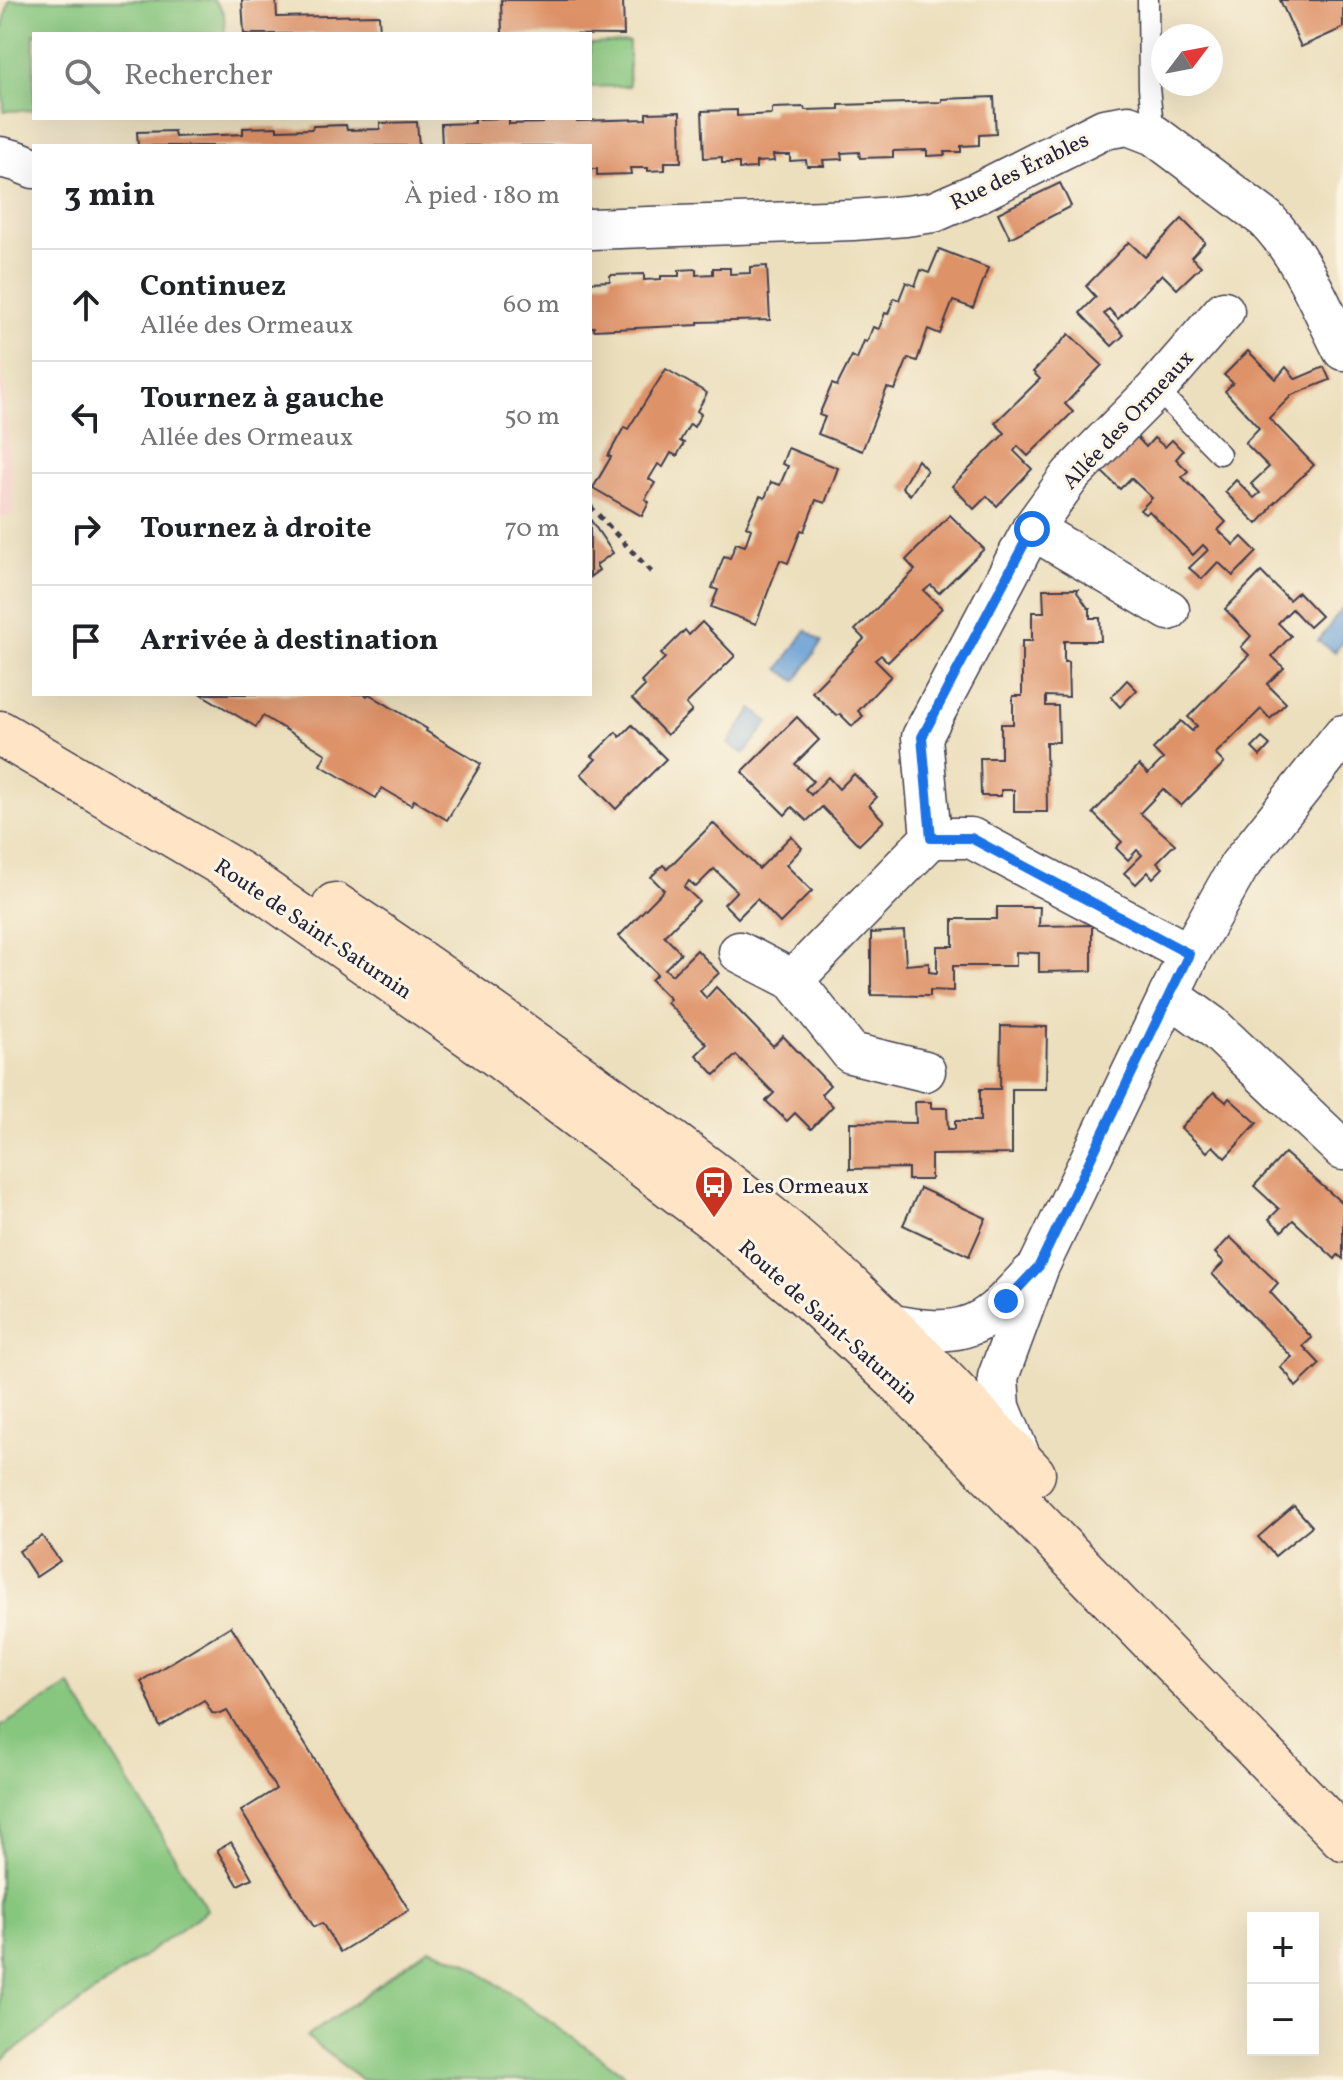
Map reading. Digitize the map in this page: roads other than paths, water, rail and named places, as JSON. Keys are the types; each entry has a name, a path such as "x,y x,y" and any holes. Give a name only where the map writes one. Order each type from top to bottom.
{"main road":[{"name":"Route de Saint-Saturnin","path":"0,700 300,881 618,1102 769,1217 829,1269 950,1385 1343,1801"},
{"name":"Route de Saint-Saturnin","path":"0,733 254,884 496,1054 759,1256 874,1357 1343,1838"}],"street":[{"name":"Rue des Érables","path":"592,229 853,220 934,212 1104,129 1128,125 1154,135 1266,219 1280,233 1297,259 1343,350"},
{"path":"0,157 32,167"},
{"name":"Allée des Ormeaux","path":"931,838 922,737 1032,529 1071,475 1156,389 1224,311"},
{"path":"1032,529 1169,610"},
{"path":"1025,1466 1000,1407 998,1377 1039,1266 1189,954 1239,866 1343,735"},
{"path":"793,980 931,838 971,838 1189,954"},
{"path":"739,952 793,980 851,1053 925,1071"},
{"path":"1169,995 1212,1026 1343,1150"},
{"path":"886,1323 902,1328 943,1331 965,1328 980,1321 1006,1301 1039,1266"}],"lane":[{"path":"1148,0 1149,88 1154,135"},
{"path":"1156,389 1220,454"}],"water":[{"path":"1343,608 1343,642 1335,652 1318,641"},
{"path":"806,630 822,642 796,681 779,669"},
{"path":"752,709 769,722 744,754 728,744"}],"place":[{"name":"Les Ormeaux","path":"714,1219"}]}
